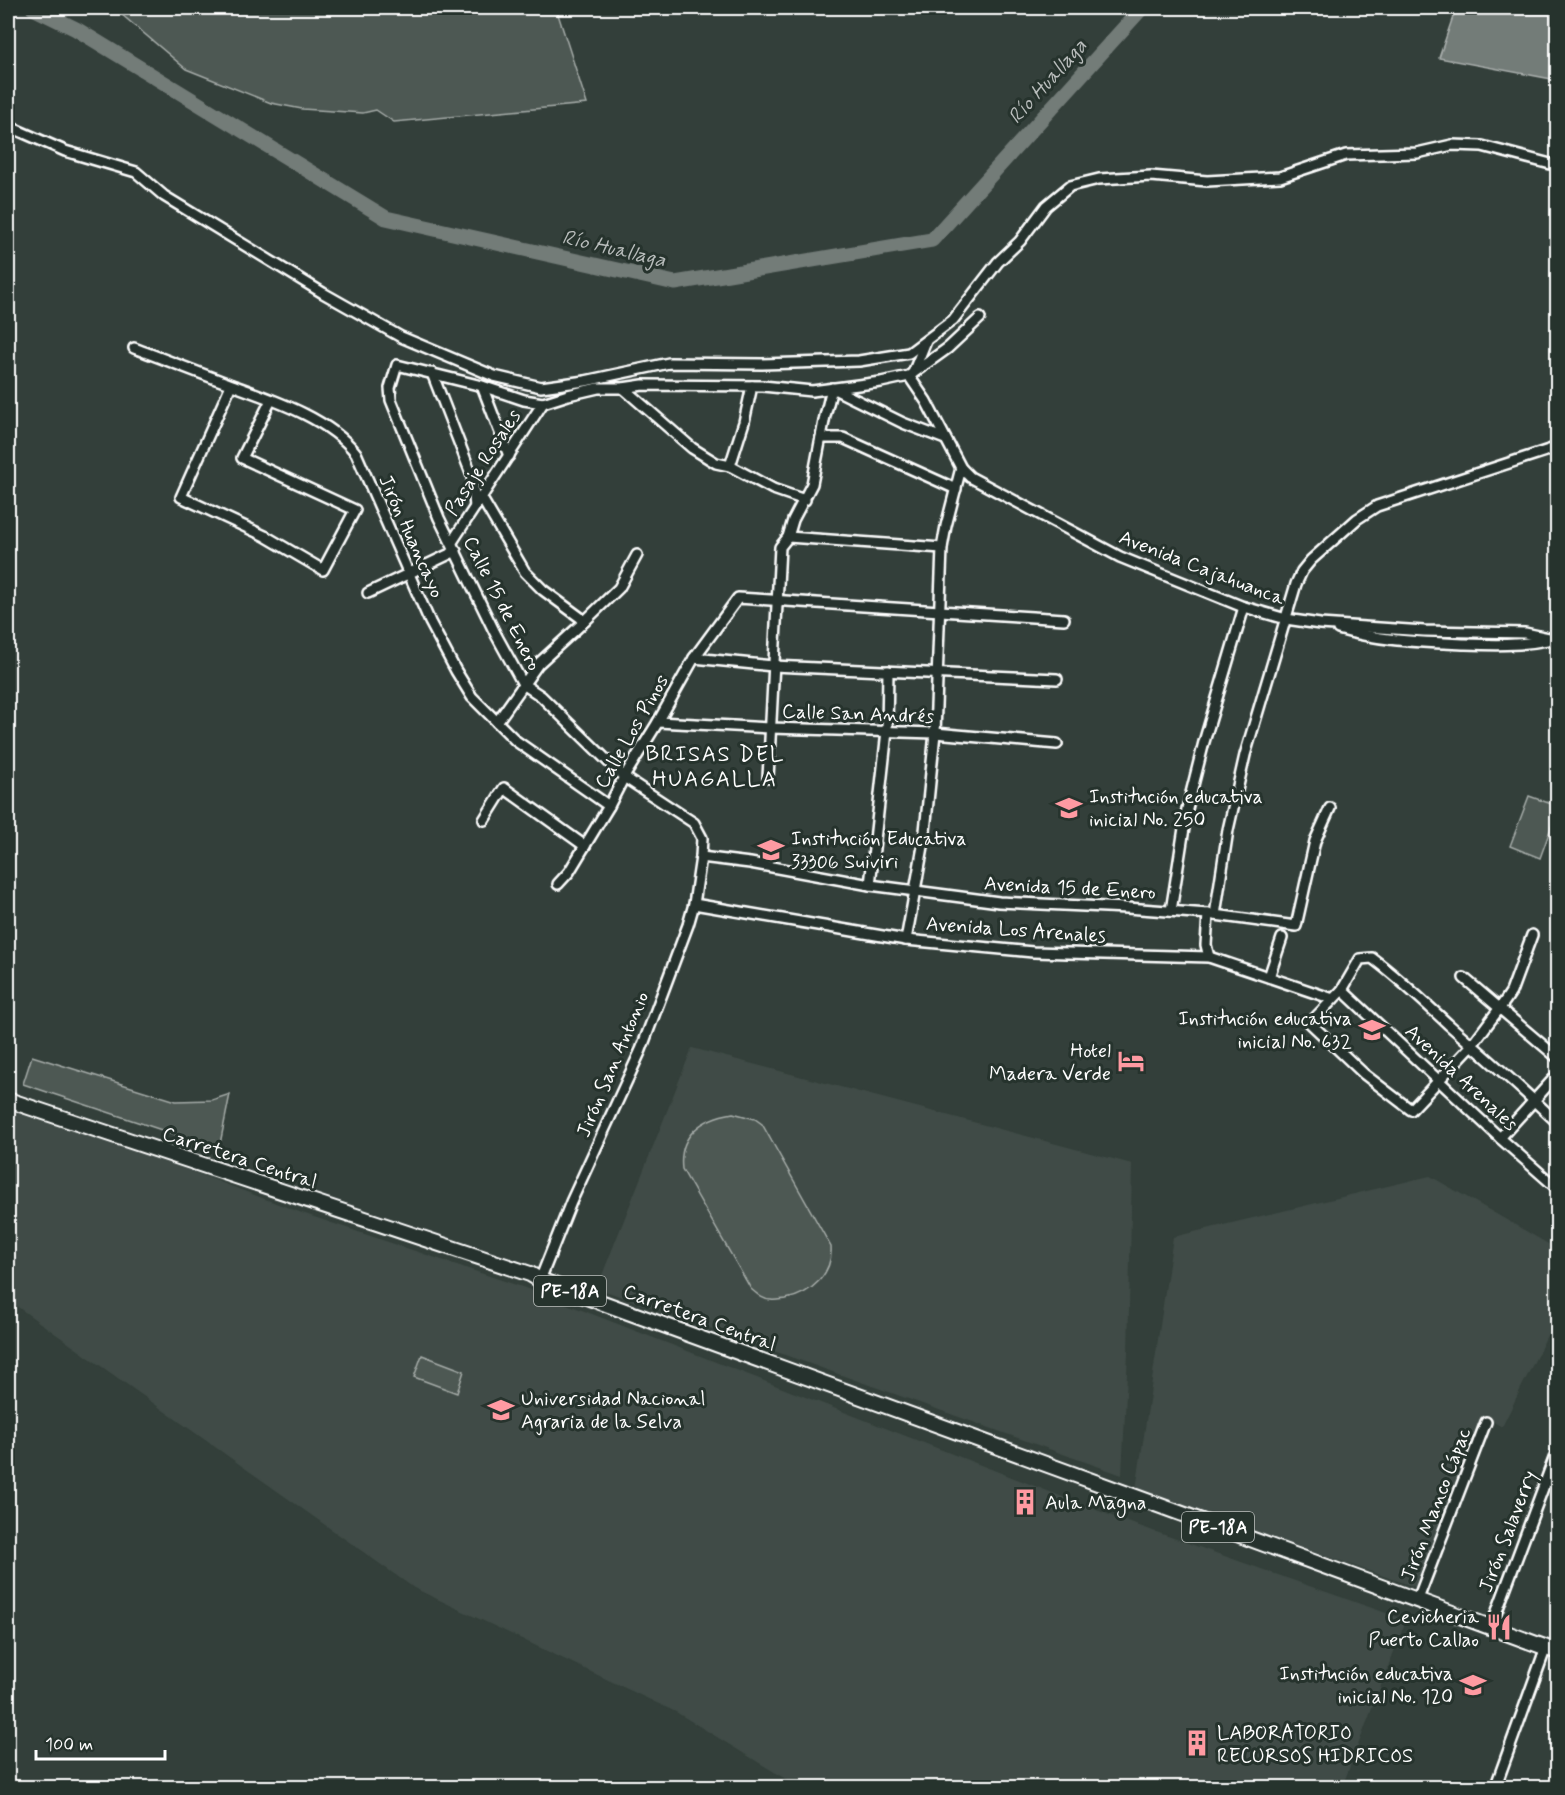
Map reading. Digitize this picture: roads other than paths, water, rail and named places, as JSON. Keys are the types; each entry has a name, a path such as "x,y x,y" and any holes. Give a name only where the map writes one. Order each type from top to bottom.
{"highway":[{"name":"Carretera Central","path":"8,1100 530,1274 540,1280 1418,1599"},
{"name":"PE-18A","path":"1418,1599 1552,1649"}],"street":[{"path":"8,126 65,151 136,172 164,196 323,293 401,337 494,376 541,387 585,381 669,363 762,364 859,361 909,352 953,320 998,262 1020,241 1046,206 1070,186 1099,179 1151,176 1207,181 1280,177 1346,155 1417,153 1452,145 1482,146 1557,166"},
{"path":"432,373 524,400 543,403 598,387 752,386 812,391 882,382 911,374 948,348 980,318"},
{"path":"911,374 927,339"},
{"name":"Jirón Huancayo","path":"134,348 283,403 346,441 356,453 430,622 472,697 516,741 609,806"},
{"name":"Calle 15 de Enero","path":"432,373 397,365 390,388 391,400 439,518 522,684 541,696 624,777 692,821 702,838 700,857"},
{"path":"432,373 472,476 475,507"},
{"name":"Avenida Cajahuanca","path":"911,374 961,468 970,477 1090,542 1148,569 1244,607 1286,619 1320,624 1424,631 1525,633 1555,639"},
{"path":"231,385 181,497 265,536 323,570 356,510 242,458 271,400"},
{"path":"482,386 509,456"},
{"path":"730,466 744,422 752,386"},
{"path":"623,388 692,448 716,463 730,466 773,489 804,501"},
{"path":"768,778 780,547 788,537 793,520 812,484 832,388"},
{"path":"832,388 903,423 945,439"},
{"name":"Pasaje Rosales","path":"452,542 543,403"},
{"path":"821,438 843,438 956,489"},
{"path":"1209,957 1206,945 1211,915 1245,755 1296,584 1306,565 1366,512 1388,502 1557,447"},
{"path":"906,940 924,841 935,732 942,548 961,468"},
{"path":"481,497 525,572 543,590 585,621"},
{"path":"788,537 942,548"},
{"path":"368,593 456,551"},
{"path":"497,722 538,663 619,588 637,555"},
{"name":"Calle Los Pinos","path":"558,884 569,872 585,846 694,658 738,598 776,600"},
{"path":"776,600 1064,619"},
{"path":"1171,911 1187,809 1204,742 1244,607"},
{"path":"694,658 773,666 1057,679"},
{"path":"870,885 887,731 888,671"},
{"name":"Calle San Andrés","path":"658,722 771,728 935,732 1057,744"},
{"path":"483,820 504,788 585,846"},
{"name":"Avenida 15 de Enero","path":"700,857 750,863 915,892 999,902 1171,911 1296,926 1315,841 1330,808"},
{"name":"Jirón San Antonio","path":"540,1280 640,1050 694,904 700,857"},
{"name":"Avenida Los Arenales","path":"694,904 906,940 1033,952 1209,957 1332,999"},
{"path":"1532,935 1511,992 1472,1045 1411,1110 1364,1074 1310,1023 1342,990 1360,959 1372,958 1390,971 1472,1045 1533,1100 1557,1123"},
{"path":"1269,977 1282,938"},
{"path":"1464,978 1557,1058"},
{"name":"Avenida Arenales","path":"1342,990 1557,1189"},
{"path":"1500,1138 1557,1074"},
{"name":"Jirón Manco Cápac","path":"1418,1599 1486,1422"},
{"name":"Jirón Salaverry","path":"1491,1627 1557,1448"},
{"path":"1547,1478 1557,1481"},
{"path":"1495,1788 1552,1649"}],"waterway":[{"name":"Río Huallaga","path":"33,8 76,29 386,218 675,283 932,240 1142,8"}],"place":[{"name":"Institución educativa inicial No. 250","path":"1069,808"},
{"name":"Institución Educativa 33306 Suiviri","path":"771,850"},
{"name":"Institución educativa inicial No. 632","path":"1372,1030"},
{"name":"Hotel Madera Verde","path":"1131,1061"},
{"name":"Universidad Nacional Agraria de la Selva","path":"501,1410"},
{"name":"Aula Magna","path":"1025,1502"},
{"name":"Cevicheria Puerto Callao","path":"1499,1627"},
{"name":"Institución educativa inicial No. 120","path":"1473,1685"},
{"name":"LABORATORIO RECURSOS HIDRICOS","path":"1197,1743"}],"district":[{"name":"BRISAS DEL HUAGALLA","path":"715,766"}]}
